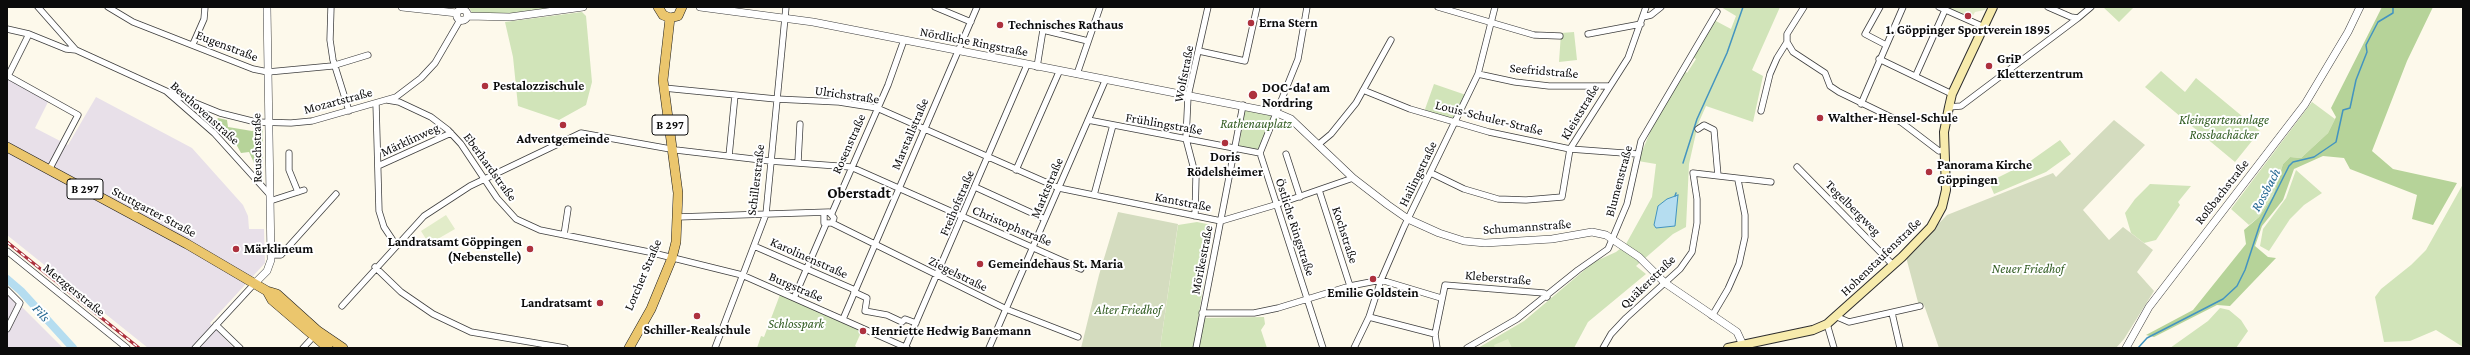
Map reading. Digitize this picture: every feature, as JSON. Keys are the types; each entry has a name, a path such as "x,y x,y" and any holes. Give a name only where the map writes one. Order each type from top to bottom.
{"main road":[{"path":"658,7 663,16 670,18 678,16 682,7"},
{"name":"Hohenstaufenstraße","path":"1728,348 1811,330 1827,324 1893,265 1931,227 1942,207 1946,178 1945,129 1948,107 1952,94 1993,7"},
{"name":"Lorcher Straße","path":"622,348 646,307 676,242 675,232 678,193 663,80 670,18"},
{"name":"Stuttgarter Straße","path":"7,147 267,291 272,300 315,334 328,348"},
{"name":"Lorcher Straße","path":"629,348 651,310 669,258"},
{"name":"Stuttgarter Straße","path":"315,334 343,348"}],"street":[{"name":"Beethovenstraße","path":"38,7 76,50 166,91 219,138 270,198"},
{"name":"Eugenstraße","path":"108,7 133,22 193,44 253,70 268,72 334,66 368,55"},
{"path":"193,44 204,19 205,7"},
{"name":"Reuschstraße","path":"254,283 267,271 271,255 267,7"},
{"path":"331,7 330,40 334,66 349,111"},
{"path":"402,7 461,10 468,16 510,17 583,7"},
{"name":"Nördliche Ringstraße","path":"700,7 785,17 1059,72 1077,74 1105,81 1243,105"},
{"name":"Schillerstraße","path":"715,348 766,214 786,7"},
{"path":"934,7 971,22"},
{"name":"Marstallstraße","path":"843,319 977,7"},
{"path":"1077,74 1100,7"},
{"name":"Wolfstraße","path":"1195,216 1196,177 1186,139 1188,96 1208,7"},
{"path":"1199,51 1245,61 1257,7"},
{"path":"1260,153 1298,58 1307,7"},
{"path":"1438,7 1491,24 1534,35 1560,36"},
{"name":"Hailingstraße","path":"1354,348 1369,317 1381,280 1408,219 1478,74 1495,7"},
{"name":"Kleiststraße","path":"1431,174 1464,189 1498,199 1526,200 1562,197 1570,149 1608,86 1628,58 1646,7"},
{"path":"1643,17 1651,15 1661,7"},
{"path":"1804,7 1787,34 1787,42 1793,52 1825,73 1830,86 1861,104 1901,122 1939,151 1945,149"},
{"path":"1880,7 1865,34 1886,45"},
{"path":"1861,104 1879,59 1903,7"},
{"path":"2048,7 2071,17 2078,18"},
{"path":"1948,107 1961,106 2091,7"},
{"name":"Roßbachstraße","path":"2126,348 2149,307 2305,104 2348,32 2360,7"},
{"path":"1916,75 1942,8 1984,27"},
{"path":"461,10 460,20 465,20 468,16"},
{"name":"Blumenstraße","path":"1467,348 1517,319 1547,297 1578,270 1608,249 1627,204 1641,141 1717,12"},
{"name":"Mozartstraße","path":"166,91 220,112 268,123 312,121 396,97 421,78 435,63 460,20"},
{"path":"1588,34 1641,24"},
{"path":"7,29 29,34 66,49 76,50"},
{"path":"1037,67 1043,30 1088,41"},
{"path":"29,34 8,76 78,115 49,170"},
{"name":"Rosenstraße","path":"832,213 850,166 877,108 904,40"},
{"path":"1319,144 1354,107 1391,40"},
{"path":"1761,111 1770,74 1780,51 1787,42"},
{"path":"1879,59 1916,75 1952,94"},
{"name":"Freihofstraße","path":"906,348 989,157 1027,65"},
{"path":"1016,170 1059,72"},
{"name":"Seefridstraße","path":"1478,74 1515,82 1549,86 1608,86"},
{"name":"Marktstraße","path":"989,348 1105,81"},
{"name":"Ulrichstraße","path":"664,88 776,99 839,102 877,108 1059,188"},
{"name":"Louis-Schuler-Straße","path":"1363,90 1410,109 1489,132 1570,149 1637,154"},
{"path":"728,156 735,95"},
{"name":"Eberhardstraße","path":"387,100 399,102 431,117 451,133 461,144 497,198 516,219 540,230 669,258"},
{"path":"376,103 381,220 396,245"},
{"name":"Schumannstraße","path":"1243,105 1277,113 1291,119 1353,178 1408,219 1439,233 1478,243 1532,240 1592,232 1612,239 1639,257 1665,283 1737,332 1743,345"},
{"name":"Mörikestraße","path":"1196,348 1236,148 1243,105"},
{"name":"Frühlingstraße","path":"1088,120 1260,153"},
{"path":"798,162 800,124"},
{"path":"1094,195 1114,125"},
{"path":"1698,129 1704,125 1714,130 1718,176 1738,180 1771,182"},
{"name":"Märklinweg","path":"378,166 451,133"},
{"name":"Christophstraße","path":"484,180 581,133 673,150 770,161 850,166 1081,269"},
{"path":"270,198 301,191 290,170 288,153"},
{"name":"Östliche Ringstraße","path":"1260,153 1275,205 1306,300 1324,348"},
{"path":"1286,154 1300,196"},
{"name":"Tegelbergweg","path":"1797,167 1893,265"},
{"name":"Quäkerstraße","path":"1603,348 1611,334 1626,318 1680,269 1692,252 1695,240 1697,199 1693,174 1718,176"},
{"name":"Kantstraße","path":"1059,188 1221,221 1275,205 1353,178"},
{"path":"342,306 375,267 424,216 484,180"},
{"path":"1712,316 1728,290 1739,264 1745,237 1745,215 1738,180"},
{"path":"975,187 1045,219"},
{"name":"Kochstraße","path":"1319,190 1350,286"},
{"path":"271,255 281,255 336,194"},
{"path":"564,235 568,209"},
{"path":"676,217 832,213 834,218 829,224 806,269 794,298"},
{"path":"824,214 822,220 829,224"},
{"name":"Ziegelstraße","path":"829,224 1006,309 1078,338"},
{"name":"Karolinenstraße","path":"754,246 855,291"},
{"name":"Metzgerstraße","path":"7,251 127,348"},
{"name":"Burgstraße","path":"669,258 742,275 906,348"},
{"path":"375,267 401,292 433,314 456,325 475,333 544,346 565,348"},
{"path":"1202,312 1254,313 1306,300 1350,286 1381,280 1441,298 1435,334 1438,348"},
{"path":"195,348 254,283"},
{"name":"Kleberstraße","path":"1441,298 1445,285 1544,293 1547,297"},
{"path":"7,290 20,304 7,329"},
{"path":"855,291 867,298 865,311 887,315 902,322 905,319 916,323"},
{"path":"1835,316 1849,322 1920,306"},
{"path":"1892,313 1900,348"},
{"path":"1369,317 1435,334"},
{"path":"1827,324 1834,348"},
{"path":"216,325 240,348"},
{"path":"303,348 315,334"}],"shaded area":[{"path":"7,77 49,100 35,128 68,145 96,97 192,148 243,205 248,216 249,229 264,229 265,263 210,323 234,348 148,348 7,235"},
{"path":"7,295 18,303 63,348 7,348"}],"green space":[{"path":"469,7 557,7 511,15 472,13"},
{"path":"1721,7 1780,7 1752,70 1763,76 1753,122 1706,106 1698,124 1689,164 1686,227 1673,234 1636,266 1646,274 1588,322 1574,348 1478,348 1524,321 1594,262 1616,252 1626,244 1652,197 1656,164 1638,161 1651,130 1685,71 1687,73 1696,59 1693,57 1714,20 1731,29 1736,16"},
{"name":"1. Göppinger Sportverein 1895","path":"1942,7 1987,7 1985,10 1975,12 1971,19"},
{"path":"2103,7 2134,7 2119,22"},
{"path":"2382,7 2433,7 2407,61 2372,151 2393,169 2457,183 2433,225 2412,219 2417,195 2350,169 2344,158 2323,156 2294,169 2283,200 2262,226 2255,246 2268,257 2276,258 2230,306 2217,305 2154,337 2146,335 2193,310 2246,244 2244,230 2259,217 2273,196 2283,164 2290,157 2301,158 2328,133 2336,117 2331,108"},
{"path":"582,12 586,16 592,82 586,105 559,120 518,106 513,57 505,22"},
{"path":"1574,32 1577,60 1559,62 1561,33"},
{"name":"Kleingartenanlage Rossbachäcker","path":"2161,71 2185,92 2196,78 2260,131 2235,162 2145,87"},
{"path":"1434,84 1466,95 1455,121 1424,112"},
{"path":"2312,102 2335,119 2328,133 2301,158 2290,157 2283,164 2273,196 2259,217 2249,225 2231,209"},
{"name":"Rathenauplatz","path":"1245,108 1274,114 1259,151 1239,146"},
{"path":"218,118 227,120 228,127 252,131 263,129 263,161 255,165 249,152 241,153 231,135 221,132 213,125"},
{"name":"Neuer Friedhof","path":"2114,120 2145,145 2083,210 2109,240 2123,227 2153,250 2137,272 2154,291 2124,339 2116,348 1939,348 1924,305 1919,306 1906,257 1947,215 2053,173 2056,177"},
{"path":"2060,140 2071,154 2046,172 1994,194 1989,182 2029,162"},
{"path":"2296,170 2322,193 2304,205 2290,219 2269,251 2260,246 2263,229 2286,198"},
{"path":"2150,184 2191,186 2178,202 2180,205 2156,240 2144,243 2131,233 2125,213 2135,199"},
{"path":"2463,184 2463,347 2436,330 2410,341 2384,342 2375,297 2381,289 2411,265 2426,250"},
{"name":"Alter Friedhof","path":"1118,212 1178,224 1160,348 1081,348 1099,275"},
{"path":"446,215 455,229 429,244 421,231"},
{"path":"1197,222 1212,225 1194,348 1160,348 1178,225"},
{"name":"Schlosspark","path":"781,292 863,328 855,346 858,348 757,348 761,336 764,337"},
{"path":"2220,308 2229,310 2241,320 2248,331 2236,348 2170,348 2208,321"},
{"path":"1264,317 1265,324 1261,330 1267,348 1199,348 1204,318"},
{"path":"1508,339 1512,348 1495,348 1494,345"}],"water":[{"path":"1678,195 1675,226 1656,228 1654,225 1658,206 1667,199"}],"waterway":[{"path":"1683,163 1697,119 1727,53 1743,7"},
{"name":"Rossbach","path":"2138,348 2147,338 2223,299 2237,286 2245,270 2260,224 2289,166 2293,162 2314,157 2336,142 2343,110 2350,108 2356,80 2367,52 2366,45 2378,22 2393,13 2393,7"},
{"name":"Fils","path":"7,279 21,291 73,348"}],"railway":[{"path":"7,242 139,348"}],"place":[{"name":"1. Göppinger Sportverein 1895","path":"1968,16"},
{"name":"Erna Stern","path":"1251,23"},
{"name":"Technisches Rathaus","path":"1000,25"},
{"name":"GriP Kletterzentrum","path":"1989,66"},
{"name":"Pestalozzischule","path":"485,86"},
{"name":"DOC-da! am Nordring","path":"1253,95"},
{"name":"Walther-Hensel-Schule","path":"1820,118"},
{"name":"Adventgemeinde","path":"563,125"},
{"name":"Doris Rödelsheimer","path":"1225,143"},
{"name":"Panorama Kirche Göppingen","path":"1929,172"},
{"name":"Märklineum","path":"236,249"},
{"name":"Landratsamt Göppingen (Nebenstelle)","path":"530,249"},
{"name":"Gemeindehaus St. Maria","path":"980,264"},
{"name":"Emilie Goldstein","path":"1373,279"},
{"name":"Landratsamt","path":"600,303"},
{"name":"Schiller-Realschule","path":"697,316"},
{"name":"Henriette Hedwig Banemann","path":"863,331"}],"district":[{"name":"Oberstadt","path":"859,193"}]}
